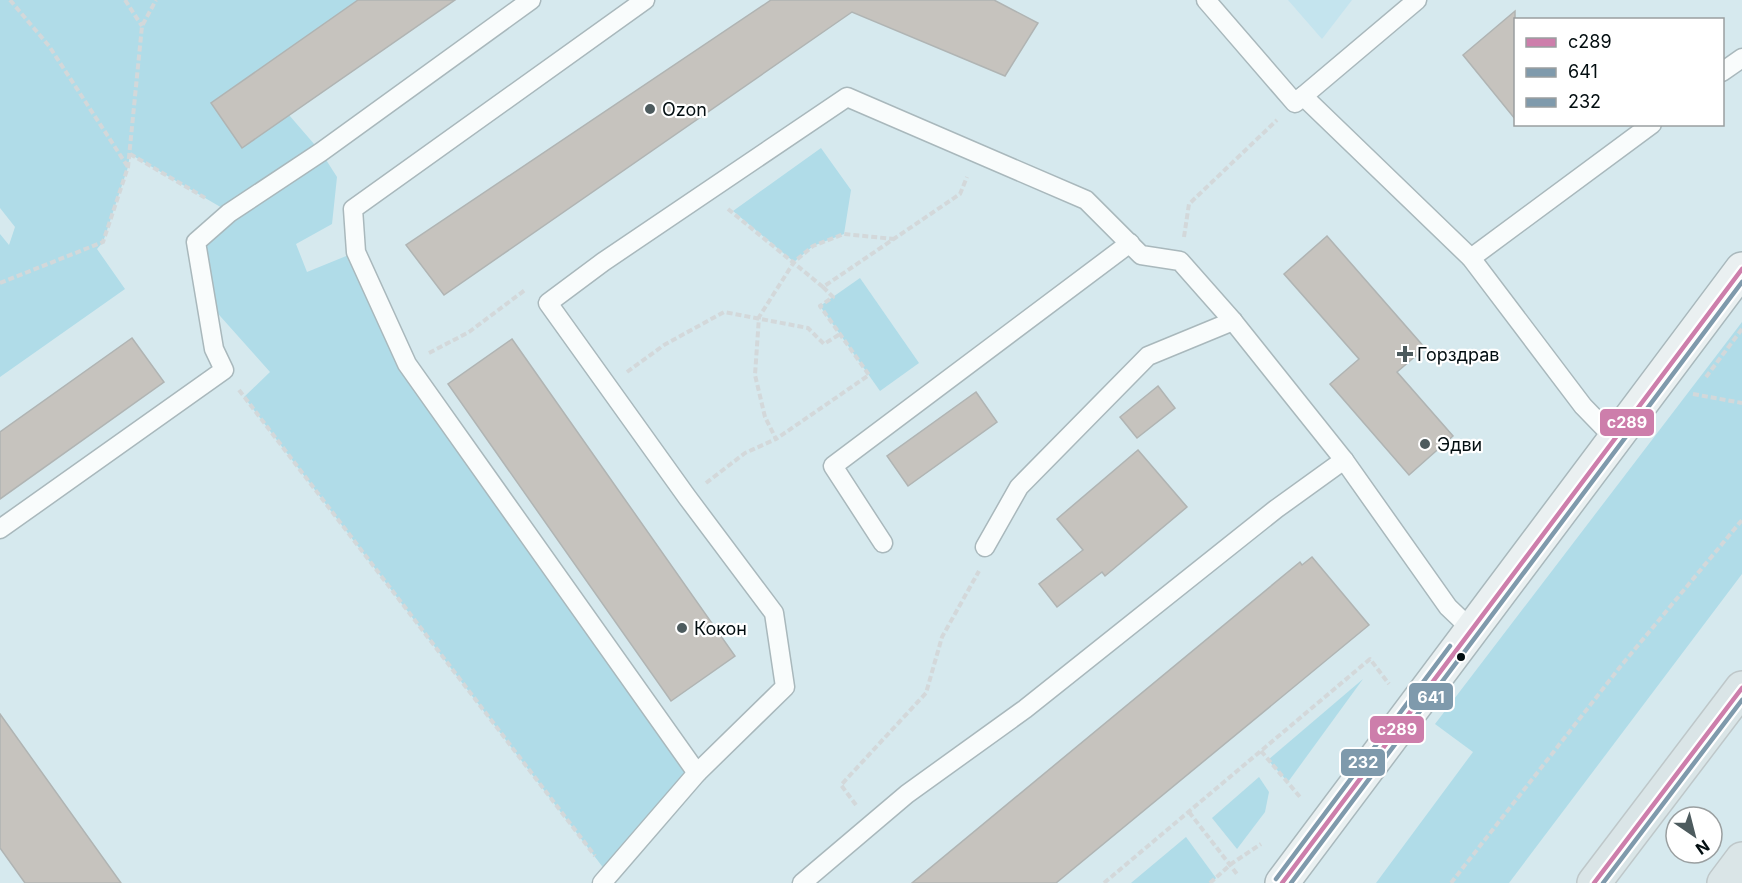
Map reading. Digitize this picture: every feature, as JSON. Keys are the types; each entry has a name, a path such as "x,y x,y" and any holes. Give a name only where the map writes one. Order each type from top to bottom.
{"main road":[{"path":"1594,883 1742,687"},
{"path":"1724,883 1742,859"}],"street":[{"path":"1282,883 1742,269"}],"lane":[{"path":"0,529 224,370 214,349 196,242 229,213 321,152 531,0"},
{"path":"645,0 353,209 356,252 407,364 697,773"},
{"path":"1206,0 1299,100 1471,258 1583,406 1616,439"},
{"path":"1299,100 1418,0"},
{"path":"1724,71 1742,58"},
{"path":"605,878 697,773 785,687 774,613 687,497 548,303 603,262 847,97 1086,200 1141,255 1180,261 1233,321 1344,460 1448,606 1471,629"},
{"path":"1471,258 1649,126"},
{"path":"884,543 833,466 1130,243"},
{"path":"986,547 1019,486 1148,356 1233,321"},
{"path":"802,883 907,794 1025,708 1276,509 1344,460"}],"path":[{"path":"10,0 49,46 128,168"},
{"path":"125,0 142,26"},
{"path":"0,283 103,242 128,168 142,26 156,0"},
{"path":"1180,261 1189,204 1299,100"},
{"path":"130,154 229,213"},
{"path":"823,287 960,194 977,154"},
{"path":"687,497 745,453 776,439 869,375 820,306 833,297 734,211 701,196"},
{"path":"776,439 765,417 755,375 759,317 794,262 813,246 844,234 894,239"},
{"path":"607,387 664,345 724,312 808,328 824,344 840,334"},
{"path":"407,364 469,332"},
{"path":"224,370 605,878"},
{"path":"1693,394 1742,403"},
{"path":"1451,883 1620,667 1742,519"},
{"path":"871,824 841,785 926,693 942,637 978,576 986,547"},
{"path":"1104,883 1370,659 1390,685"},
{"path":"1261,751 1300,797"},
{"path":"1189,812 1237,874"},
{"path":"1210,883 1231,864 1261,844"}],"shaded area":[{"path":"0,0 359,0 211,103 242,148 289,115 321,152 337,177 332,224 296,244 307,272 356,252 407,364 697,773 608,874 244,397 270,372 204,298 196,242 229,212 130,154 128,167 103,242 97,249 125,289 0,377 0,234 9,245 15,227 0,208"},
{"path":"1288,0 1352,0 1322,39"},
{"path":"821,148 851,190 844,234 813,246 794,262 733,211"},
{"path":"860,278 919,363 880,391 820,306"},
{"path":"1742,322 1742,574 1509,883 1376,883 1473,752 1435,724"},
{"path":"1363,679 1288,782 1268,760"},
{"path":"1259,777 1269,792 1265,812 1237,849 1212,818"},
{"path":"1186,837 1216,878 1212,883 1131,883"}],"building":[{"path":"358,0 455,0 242,148 211,103"},
{"path":"771,0 994,0 1038,23 1005,76 852,12 444,295 406,245"},
{"path":"1515,11 1514,118 1463,55"},
{"path":"1327,236 1425,348 1397,372 1453,436 1409,475 1330,384 1359,359 1284,274"},
{"path":"132,338 164,382 0,499 0,432"},
{"path":"512,339 735,656 671,701 448,384"},
{"path":"1158,386 1175,408 1137,438 1120,417"},
{"path":"976,392 997,422 908,486 887,456"},
{"path":"1138,450 1187,507 1105,576 1102,572 1057,607 1039,584 1083,550 1057,519"},
{"path":"1312,557 1369,625 1056,883 912,883 1300,562 1302,565"},
{"path":"0,714 121,883 25,883 0,848"}],"transit line":[{"name":"с289","path":"1282,883 1742,269"},
{"name":"641","path":"1291,883 1742,282"},
{"name":"232","path":"1276,879 1450,646"},
{"name":"с289","path":"1594,883 1742,688"},
{"name":"641","path":"1603,883 1742,700"}],"place":[{"name":"Ozon","path":"650,109"},
{"name":"Горздрав","path":"1405,354"},
{"name":"Эдви","path":"1425,444"},
{"name":"Кокон","path":"682,628"}]}
